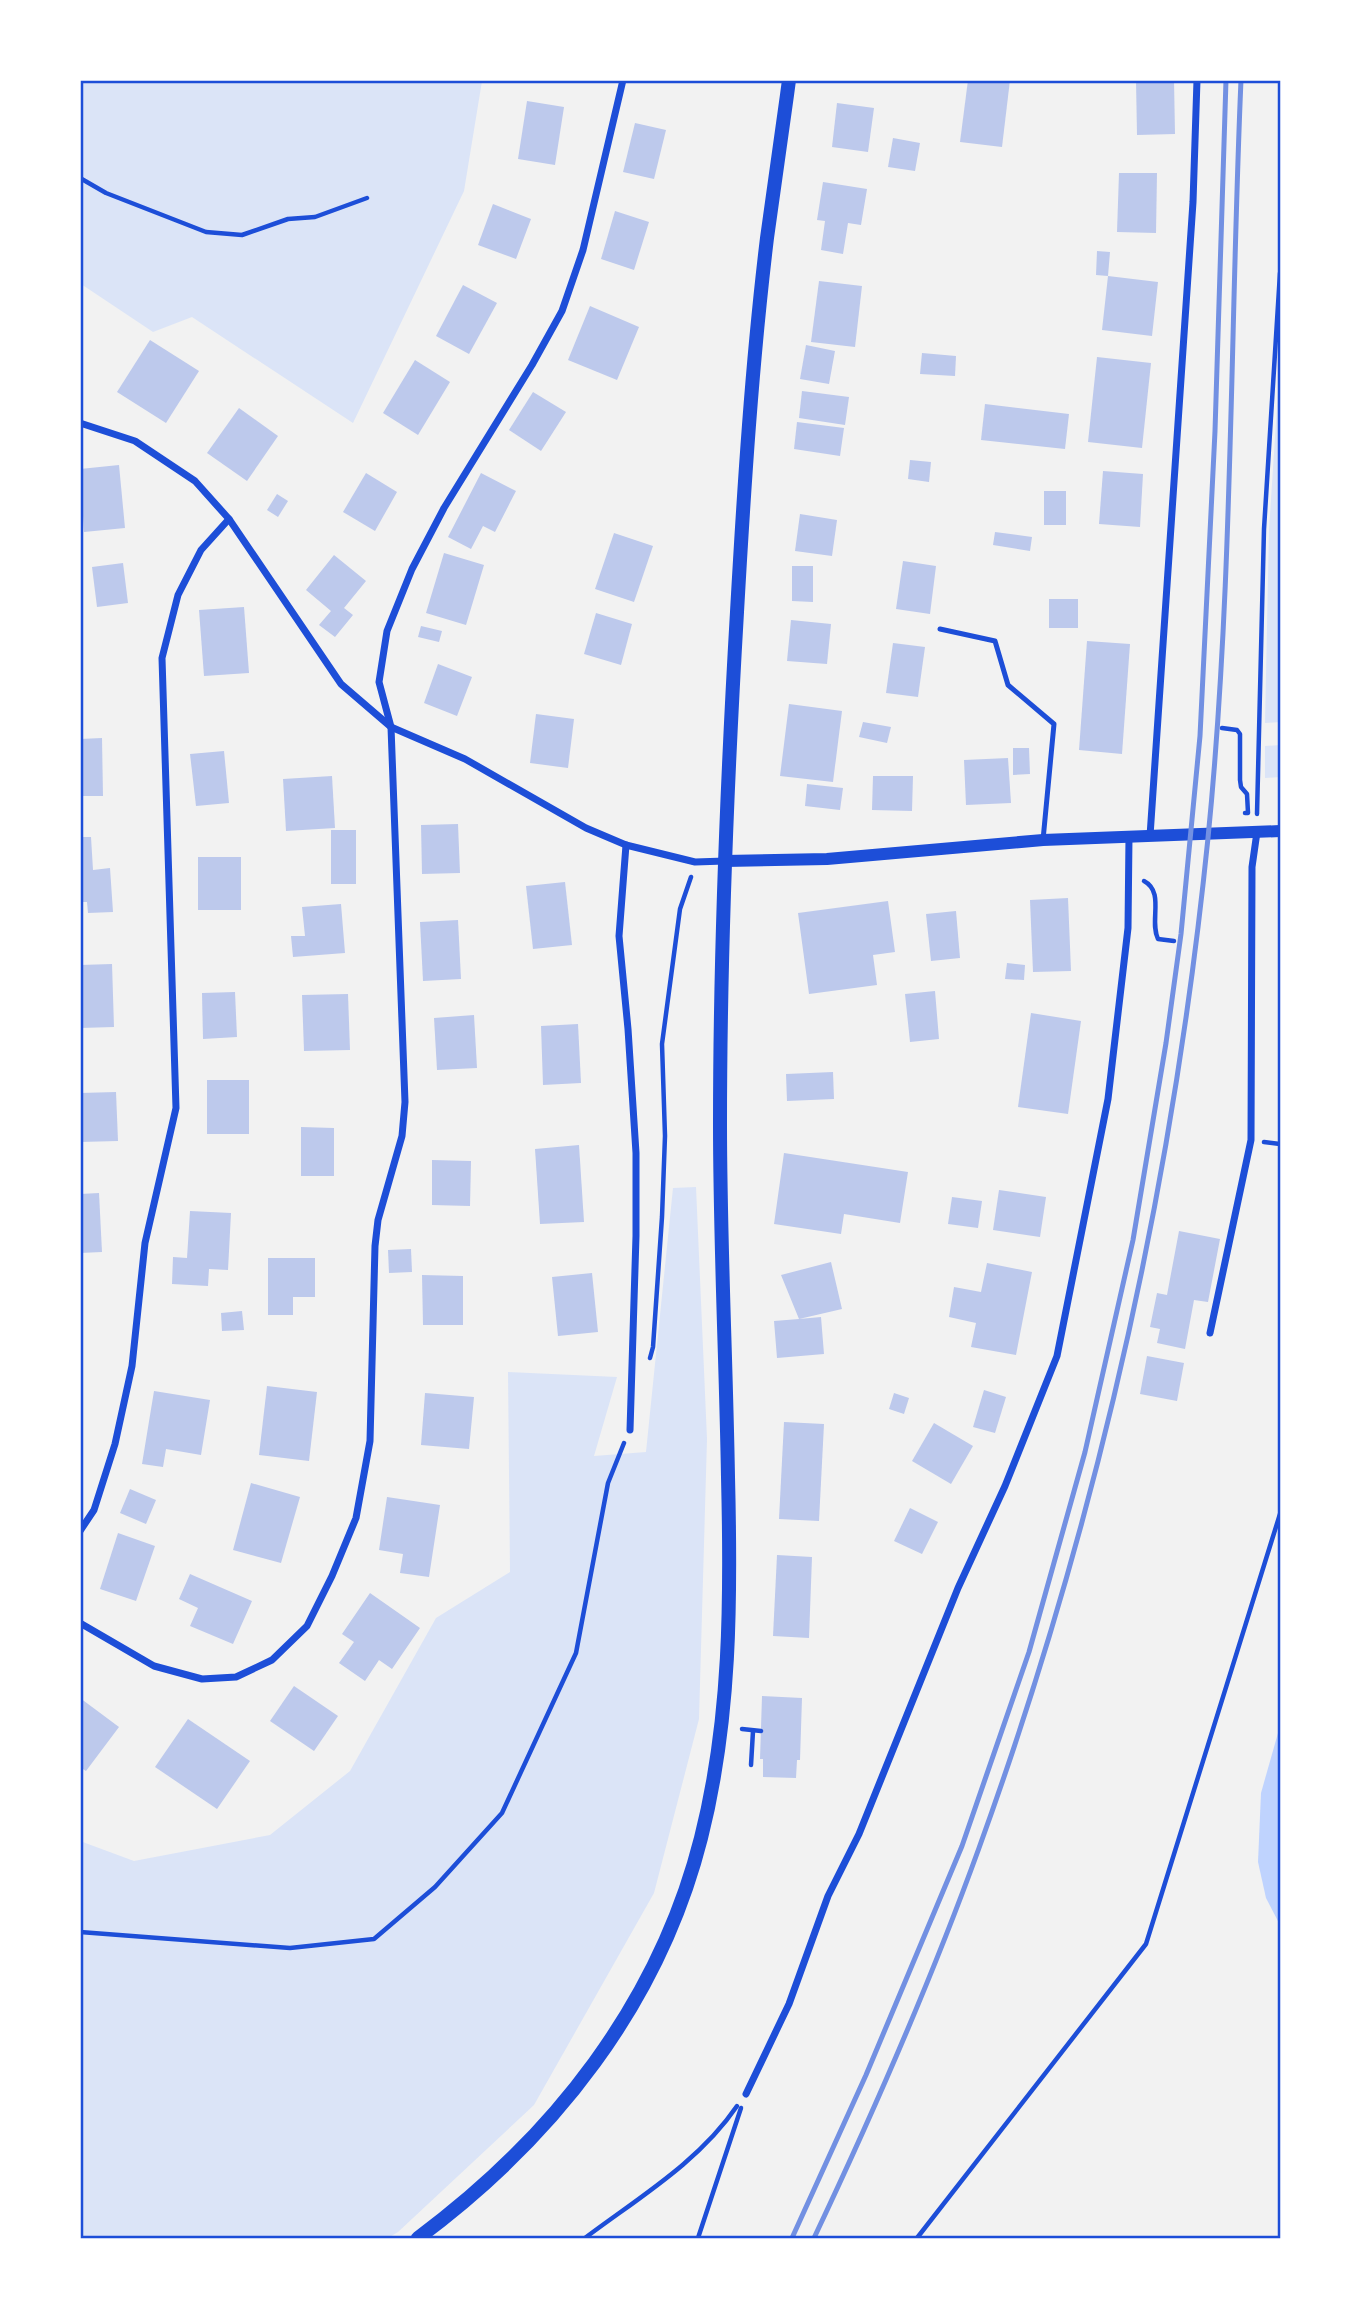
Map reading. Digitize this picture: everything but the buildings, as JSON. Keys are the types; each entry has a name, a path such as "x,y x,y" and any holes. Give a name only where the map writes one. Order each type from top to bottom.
{"main road":[{"path":"418,2238 483,2187 525,2146 567,2100 608,2045 664,1945 683,1896 701,1840 721,1744 729,1630 730,1537 720,1126 725,861 744,495 767,243 789,80"}],"street":[{"path":"80,1623 154,1666 202,1679 236,1677 272,1660 307,1626 332,1576 356,1518 370,1441 378,1220 402,1136 405,1102 391,727 379,682 387,631 412,569 444,508 562,311 583,250 623,80"},
{"path":"1150,836 1193,202 1197,80"},
{"path":"80,423 135,441 195,481 229,519 341,684 391,727 465,759 586,828 626,845 695,862 827,859 1043,840 1280,831"},
{"path":"80,1531 94,1510 115,1444 132,1366 145,1243 176,1108 162,658 178,595 201,550 229,519"},
{"path":"1210,1333 1251,1140 1252,867 1257,832"},
{"path":"746,2094 789,2004 828,1896 859,1834 958,1588 1006,1486 1057,1356 1108,1099 1128,928 1129,837"},
{"path":"626,845 619,936 636,1153 630,1430"}],"lane":[{"path":"940,629 995,641 1008,685 1054,723 1043,840"}],"path":[{"path":"80,177 106,193 205,232 242,236 288,219 315,217 367,198"},
{"path":"1222,728 1237,730 1240,734 1241,787 1247,794 1257,795 1264,529 1280,273"},
{"path":"649,1359 653,1347 662,1217 665,1136 662,1044 680,909 695,862"},
{"path":"1142,880 1151,885 1155,894 1155,932 1158,939 1174,941"},
{"path":"80,1932 290,1948 374,1939 435,1887 502,1813 576,1653 608,1483 630,1430"},
{"path":"917,2238 1146,1944 1280,1514"},
{"path":"742,1729 761,1731"},
{"path":"751,1765 753,1731"},
{"path":"585,2238 692,2157 725,2123 746,2094"},
{"path":"698,2238 746,2094"}],"shaded area":[{"path":"80,81 482,81 464,191 353,423 192,317 153,332 81,284"},
{"path":"1280,360 1280,722 1265,723 1269,530"},
{"path":"1280,745 1280,777 1265,778 1265,746"},
{"path":"696,1187 707,1439 699,1719 654,1893 534,2105 398,2232 388,2238 81,2238 80,1841 134,1861 270,1835 350,1771 436,1618 510,1572 508,1372 617,1377 594,1456 646,1452 673,1188"}],"water":[{"path":"1280,1726 1280,1925 1266,1898 1258,1862 1261,1793"}],"railway":[{"path":"792,2238 866,2075 962,1846 1029,1652 1085,1452 1133,1240 1181,934 1200,736 1215,431 1226,80"},
{"path":"814,2238 922,1996 979,1848 1021,1725 1060,1601 1094,1476 1125,1350 1151,1223 1174,1096 1193,967 1216,744 1227,555 1241,80"}]}
